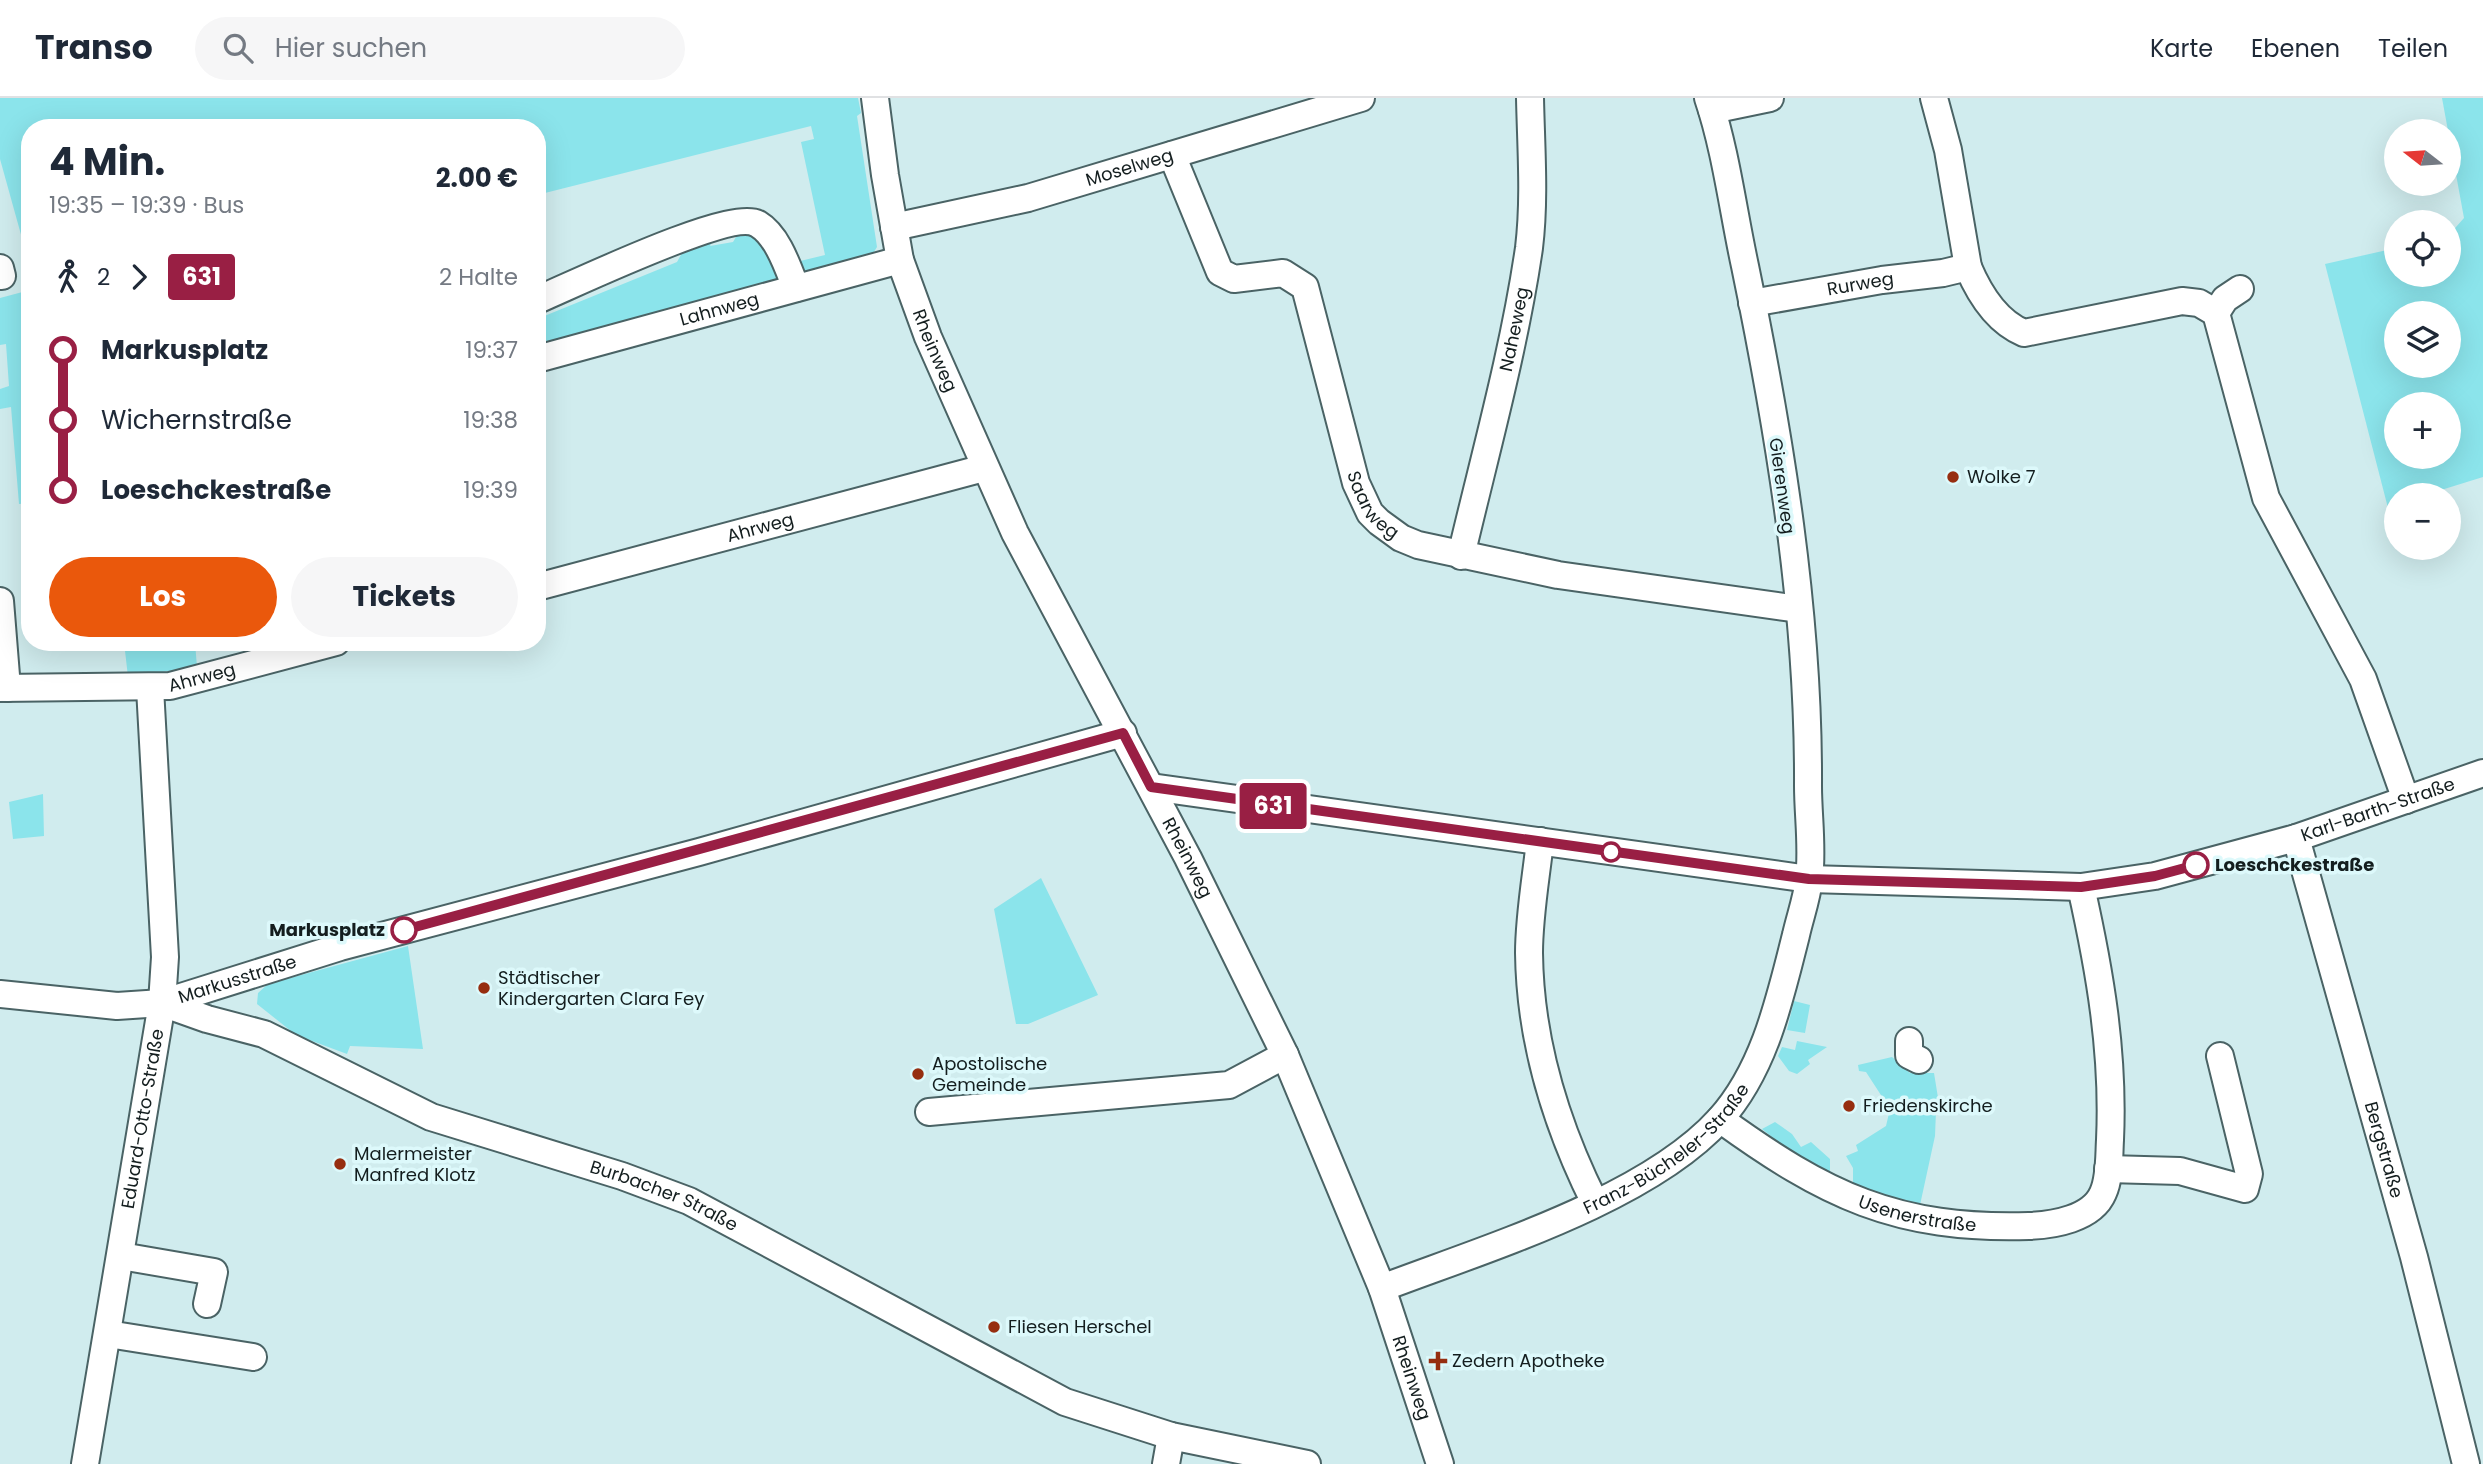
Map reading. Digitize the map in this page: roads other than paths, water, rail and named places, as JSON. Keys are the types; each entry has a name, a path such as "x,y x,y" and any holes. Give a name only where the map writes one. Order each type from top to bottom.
{"street":[{"name":"Rheinweg","path":"875,98 900,260 928,337 1015,533 1123,733 1286,1055 1382,1288 1440,1464"},
{"name":"Moselweg","path":"894,227 1028,198 1361,98"},
{"name":"Naheweg","path":"1461,556 1504,371 1529,247 1532,176 1530,98"},
{"path":"1710,104 1770,98"},
{"path":"1934,98 1948,150 1968,267 1984,297 2011,328 2024,333 2182,301 2199,303 2216,313 2266,498 2363,679 2406,800"},
{"name":"Gierenweg","path":"1710,104 1752,303 1785,496 1799,609 1809,732 1809,879"},
{"name":"Saarweg","path":"1172,155 1220,272 1234,279 1283,273 1305,287 1356,483 1370,513 1401,538 1461,556 1641,589 1799,609"},
{"path":"546,296 708,228 743,222 757,223 766,232 786,263 796,288"},
{"name":"Lahnweg","path":"546,357 900,260"},
{"name":"Rurweg","path":"1752,303 1968,267"},
{"path":"2216,313 2225,299 2240,289"},
{"name":"Ahrweg","path":"546,585 984,468"},
{"path":"0,601 4,688"},
{"name":"Ahrweg","path":"4,688 149,688 199,680 302,651"},
{"name":"Eduard-Otto-Straße","path":"85,1464 162,1003 165,957 149,688"},
{"name":"Markusstraße","path":"162,1003 340,947 699,852 1123,733"},
{"name":"Karl-Barth-Straße","path":"1151,787 1809,879 2081,887 2155,876 2296,838 2483,773"},
{"name":"Bergstraße","path":"2296,838 2414,1257 2466,1464"},
{"path":"1540,841 1529,951 1533,1013 1557,1112 1595,1203"},
{"name":"Franz-Bücheler-Straße","path":"1382,1288 1635,1185 1720,1119 1749,1077 1770,1029 1809,879"},
{"name":"Usenerstraße","path":"1720,1119 1815,1183 1882,1209 1941,1223 1979,1227 2029,1226 2071,1218 2087,1210 2103,1194 2108,1169 2112,1083 2108,1020 2081,887"},
{"name":"Burbacher Straße","path":"0,994 117,1006 162,1003 208,1020 264,1034 431,1117 622,1176 689,1201 1041,1391 1098,1415 1171,1437 1307,1464"},
{"path":"929,1112 1230,1085 1286,1055"},
{"path":"2108,1169 2180,1171 2245,1189 2249,1174 2220,1056"},
{"path":"121,1256 214,1272 207,1304"},
{"path":"108,1334 253,1357"},
{"path":"1166,1464 1171,1437"}],"place":[{"name":"Wolke 7","path":"1953,477"},
{"name":"Loeschckestraße","path":"2196,865"},
{"name":"Markusplatz","path":"404,930"},
{"name":"Städtischer Kindergarten Clara Fey","path":"484,988"},
{"name":"Apostolische Gemeinde","path":"918,1074"},
{"name":"Friedenskirche","path":"1849,1106"},
{"name":"Malermeister Manfred Klotz","path":"340,1164"},
{"name":"Fliesen Herschel","path":"994,1327"},
{"name":"Zedern Apotheke","path":"1438,1361"}]}
